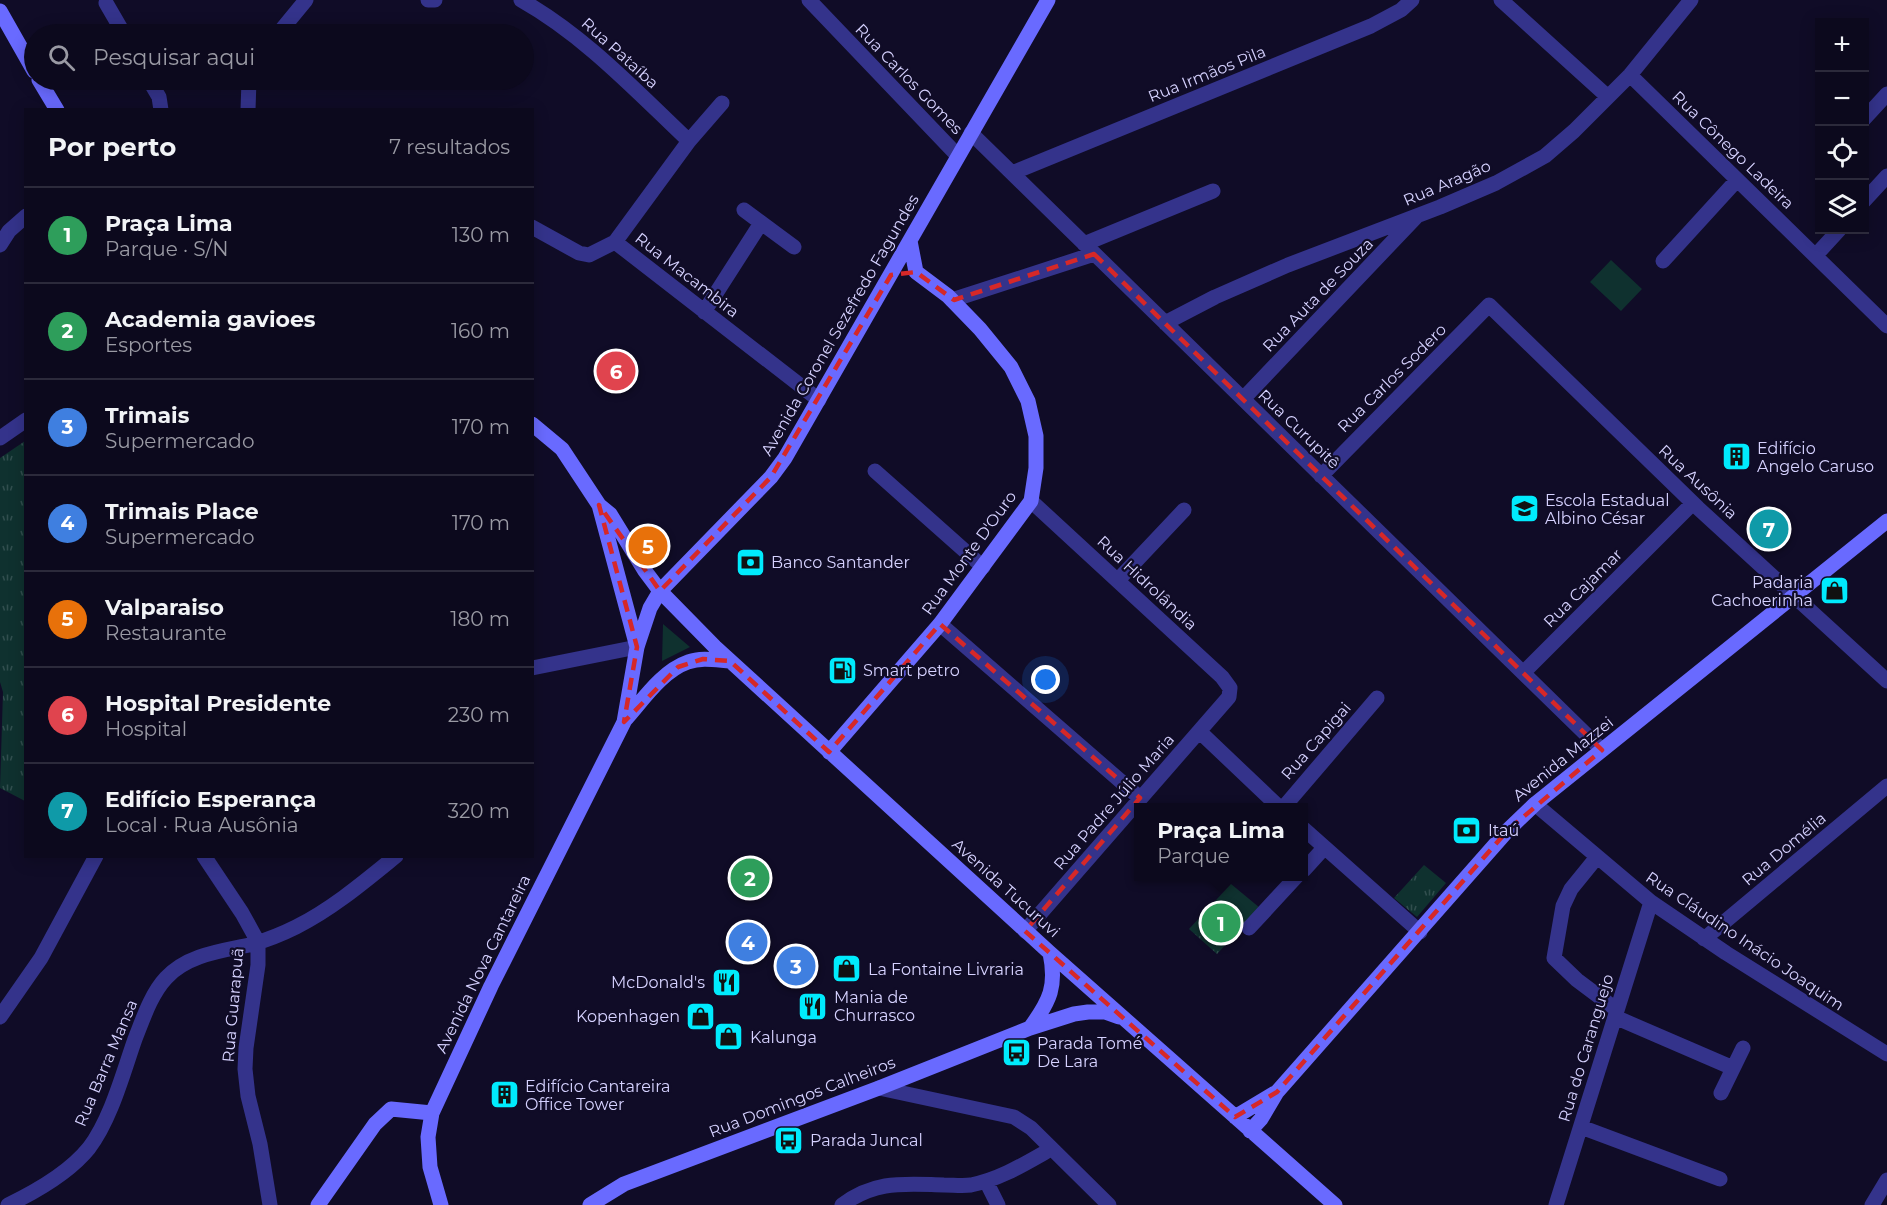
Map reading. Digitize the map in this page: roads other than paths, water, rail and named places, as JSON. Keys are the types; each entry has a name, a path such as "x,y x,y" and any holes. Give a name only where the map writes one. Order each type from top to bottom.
{"main road":[{"name":"Avenida Coronel Sezefredo Fagundes","path":"637,647 650,608 660,591 771,477 785,458 1048,0"},
{"path":"0,11 24,53"},
{"path":"45,90 56,108"},
{"path":"891,275 916,272 910,242"},
{"name":"Rua Monte D'Ouro","path":"829,752 940,624 1031,501 1036,468 1036,436 1028,401 1011,367 980,329 952,300 916,272"},
{"name":"Avenida Nova Cantareira","path":"534,426 562,449 599,504 610,514 660,591"},
{"name":"Avenida Nova Cantareira","path":"441,1205 430,1167 428,1137 432,1113 492,986 624,722 637,647 599,504"},
{"name":"Avenida Mazzei","path":"1250,1131 1261,1119 1278,1092 1534,804 1887,521"},
{"name":"Avenida Tucuruvi","path":"660,591 730,661 1025,931 1335,1205"},
{"path":"624,722 660,681 678,667 687,662 703,659 730,661"},
{"path":"1030,1028 1051,993 1054,977 1050,953"},
{"name":"Rua Domingos Calheiros","path":"590,1205 624,1184 879,1088 1030,1028 1088,1012 1105,1012 1124,1019"},
{"name":"Avenida Mazzei","path":"1234,1117 1278,1092"},
{"path":"318,1205 375,1124 391,1109 432,1113"}],"street":[{"path":"286,24 306,0"},
{"path":"428,0 435,0"},
{"name":"Rua Pataíba","path":"521,0 561,25 594,52 689,141"},
{"name":"Rua Carlos Gomes","path":"809,0 958,156"},
{"name":"Rua Irmãos Pìla","path":"1012,173 1371,26 1401,10 1412,0"},
{"path":"1501,0 1608,97"},
{"name":"Rua Aragão","path":"1165,323 1215,297 1288,265 1496,183 1545,156 1574,131 1630,75 1691,0"},
{"path":"106,3 118,24"},
{"name":"Rua Cônego Ladeira","path":"1630,75 1887,326"},
{"path":"155,90 161,108"},
{"path":"248,108 249,90"},
{"path":"1869,114 1887,94"},
{"name":"Rua Macambira","path":"722,103 689,141 615,242 819,400"},
{"name":"Rua Curupitê","path":"971,133 1602,750"},
{"path":"1869,196 1887,176"},
{"path":"1663,261 1737,180"},
{"path":"952,300 1089,249 1213,192"},
{"path":"744,210 794,247"},
{"name":"Rua Auta de Souza","path":"1243,399 1418,215"},
{"path":"0,245 9,231 24,218"},
{"path":"704,312 761,223"},
{"path":"534,228 579,254 589,255 615,242"},
{"path":"1816,255 1835,234"},
{"name":"Rua Carlos Sodero","path":"1321,476 1488,305"},
{"name":"Rua Ausônia","path":"1488,305 1693,503 1887,681"},
{"path":"0,438 24,421"},
{"path":"875,471 983,567"},
{"name":"Rua Hidrolândia","path":"1031,501 1222,677 1230,688 1229,697"},
{"name":"Rua Cajamar","path":"1523,673 1693,503"},
{"path":"1118,580 1184,510"},
{"path":"940,624 1140,798"},
{"path":"534,668 637,647"},
{"name":"Rua Padre Júlio Maria","path":"1136,803 1229,697"},
{"name":"Rua Capigai","path":"1285,803 1377,698"},
{"path":"1200,732 1278,803"},
{"name":"Rua Domélia","path":"1704,939 1887,786"},
{"name":"Rua Cláudino Inácio Joaquim","path":"1534,804 1651,902 1704,939 1887,1054"},
{"name":"Rua Padre Júlio Maria","path":"1025,931 1134,805"},
{"path":"1308,833 1420,932"},
{"path":"1308,866 1324,848"},
{"path":"1597,857 1566,898 1554,958 1616,1013 1733,1068"},
{"path":"0,1017 41,958 95,858"},
{"name":"Rua Guarapuã","path":"205,858 242,913 258,942 258,965 245,1069 270,1205"},
{"name":"Rua Barra Mansa","path":"8,1205 76,1163 90,1146 104,1122 148,1010 166,978 185,964 213,952 258,942 295,928 323,911 393,858"},
{"path":"1250,928 1292,881"},
{"name":"Rua do Caranguejo","path":"1556,1205 1651,902"},
{"path":"1721,1093 1743,1048"},
{"path":"879,1088 1014,1117 1031,1128 1109,1205"},
{"path":"1581,1127 1720,1179"},
{"path":"842,1205 858,1193 875,1187 896,1184 969,1185 986,1181 1005,1175 1052,1149"},
{"path":"1872,1205 1887,1180"},
{"path":"986,1181 998,1205"}],"place":[{"name":"Hospital Presidente","path":"616,371"},
{"name":"Edifício Angelo Caruso","path":"1736,457"},
{"name":"Escola Estadual Albino César","path":"1524,509"},
{"name":"Edifício Esperança","path":"1769,529"},
{"name":"Valparaiso","path":"648,546"},
{"name":"Banco Santander","path":"750,562"},
{"name":"Padaria Cachoerinha","path":"1834,591"},
{"name":"Smart petro","path":"842,670"},
{"name":"Itaú","path":"1467,830"},
{"name":"Academia gavioes","path":"750,878"},
{"name":"Praça Lima","path":"1221,923"},
{"name":"Trimais Place","path":"748,942"},
{"name":"Trimais","path":"796,966"},
{"name":"La Fontaine Livraria","path":"847,969"},
{"name":"McDonald's","path":"726,982"},
{"name":"Mania de Churrasco","path":"813,1006"},
{"name":"Kopenhagen","path":"701,1016"},
{"name":"Kalunga","path":"729,1037"},
{"name":"Parada Tomé De Lara","path":"1016,1052"},
{"name":"Edifício Cantareira Office Tower","path":"504,1095"},
{"name":"Parada Juncal","path":"789,1140"}]}
